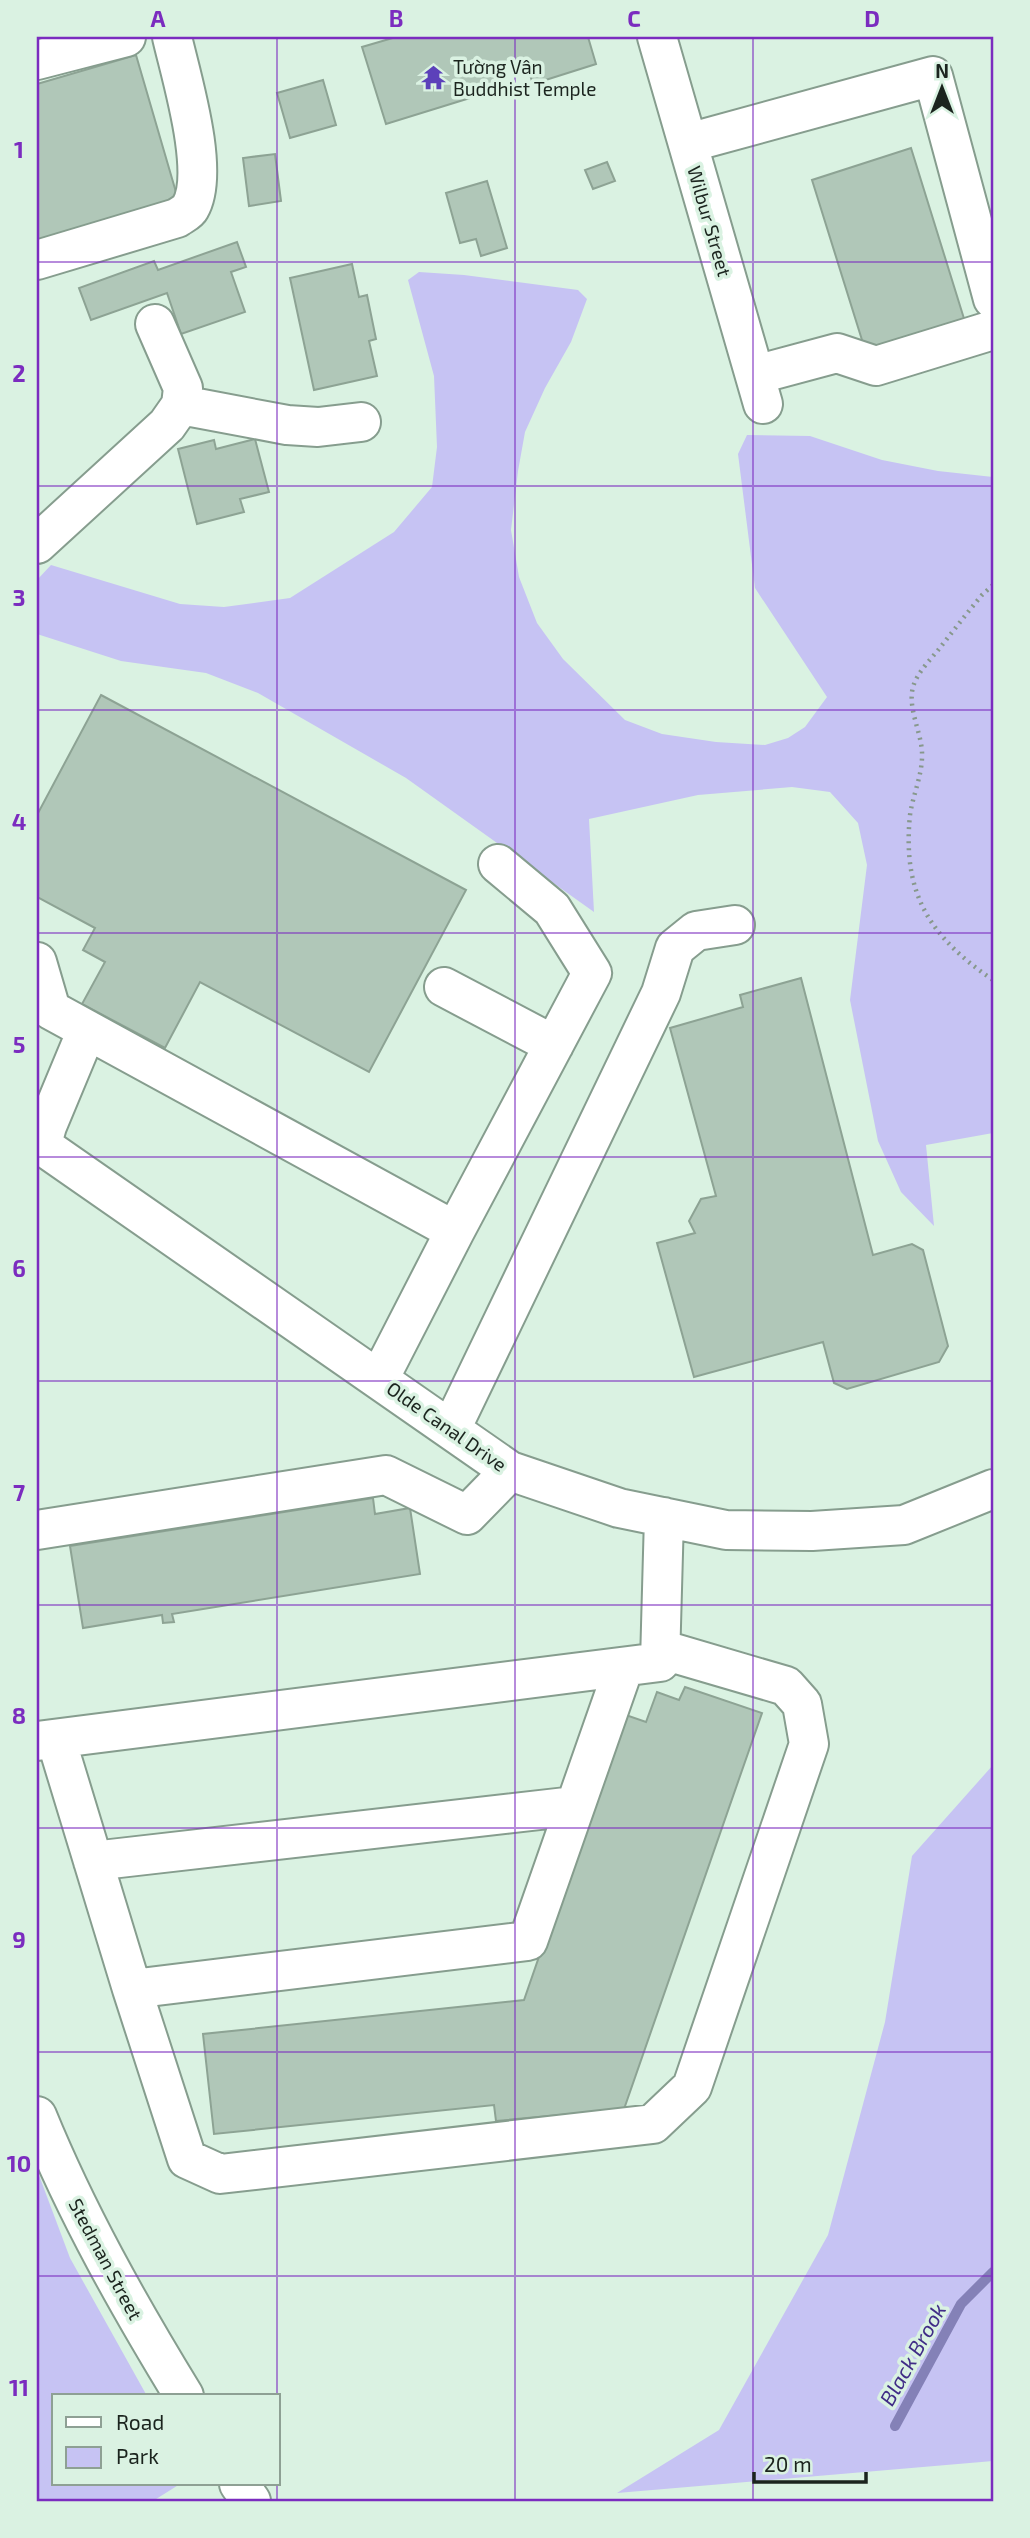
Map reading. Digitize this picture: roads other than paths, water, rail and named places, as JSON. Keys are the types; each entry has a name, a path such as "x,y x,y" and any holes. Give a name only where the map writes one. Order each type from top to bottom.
{"street":[{"path":"37,60 126,37"},
{"path":"37,260 177,218 190,209 196,188 198,159 172,37"},
{"name":"Wilbur Street","path":"657,37 759,390 837,353 876,366 993,330"},
{"path":"688,143 933,76 993,299"},
{"path":"37,544 167,425 181,405 183,388 155,324"},
{"path":"181,405 287,425 318,427 361,422"},
{"path":"379,1379 592,973 552,909 498,864"},
{"path":"451,1429 661,993 675,948 696,931 735,925"},
{"path":"37,962 51,1010 455,1231"},
{"path":"444,987 554,1045"},
{"path":"38,1146 88,1030"},
{"name":"Olde Canal Drive","path":"38,1146 510,1471 619,1508 726,1530 812,1531 904,1525 993,1489"},
{"path":"37,1530 386,1475 467,1515 510,1471"},
{"path":"660,1649 786,1686 802,1704 809,1744 692,2087 653,2124 220,2174 187,2159 93,1861 47,1740 660,1662 660,1649 664,1517"},
{"path":"132,1989 528,1941 624,1667"},
{"path":"93,1861 575,1806"},
{"name":"Stedman Street","path":"37,2116 107,2264 140,2325 183,2394"},
{"path":"240,2486 251,2501"}],"waterway":[{"name":"Black Brook","path":"895,2426 961,2304 993,2272"}],"place":[{"name":"Tường Vân Buddhist Temple","path":"433,77"}]}
